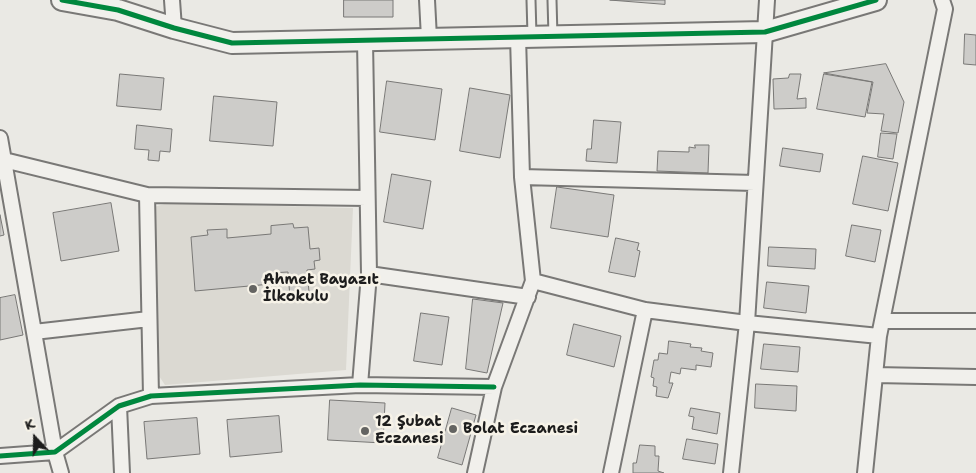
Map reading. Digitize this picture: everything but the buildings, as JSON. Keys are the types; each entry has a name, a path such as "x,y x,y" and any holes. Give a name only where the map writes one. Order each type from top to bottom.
{"street":[{"path":"62,0 118,10 174,28 232,43 765,32 876,0"},
{"path":"172,0 174,28"},
{"path":"427,0 429,38"},
{"path":"731,473 747,324 767,0"},
{"path":"865,473 879,336 945,9 942,0"},
{"path":"475,473 494,388 533,281 522,177 525,37"},
{"path":"360,385 369,274 365,41"},
{"path":"0,138 2,159 55,452 61,473"},
{"path":"2,159 147,194 367,198"},
{"path":"522,177 755,184"},
{"path":"147,194 151,396"},
{"path":"369,274 528,297"},
{"path":"533,281 645,310 747,324 879,336"},
{"path":"611,473 645,310"},
{"path":"34,332 149,319"},
{"path":"882,321 976,321"},
{"path":"875,375 976,377"},
{"path":"0,456 55,452 119,406 151,396 360,385 494,388"},
{"path":"119,406 122,473"}],"lane":[{"path":"525,37 531,0"},
{"path":"552,0 553,36"}],"shaded area":[{"name":"Ahmet Bayazıt İlkokulu","path":"168,203 353,208 346,370 165,385 159,376 154,207"}],"cycle path":[{"path":"62,0 118,10 174,28 232,43 765,32 876,0"},
{"path":"0,456 55,452 119,406 151,396 360,385 494,387"}],"place":[{"name":"Ahmet Bayazıt İlkokulu","path":"253,289"},
{"name":"Bolat Eczanesi","path":"453,429"},
{"name":"12 Şubat Eczanesi","path":"365,431"}]}
